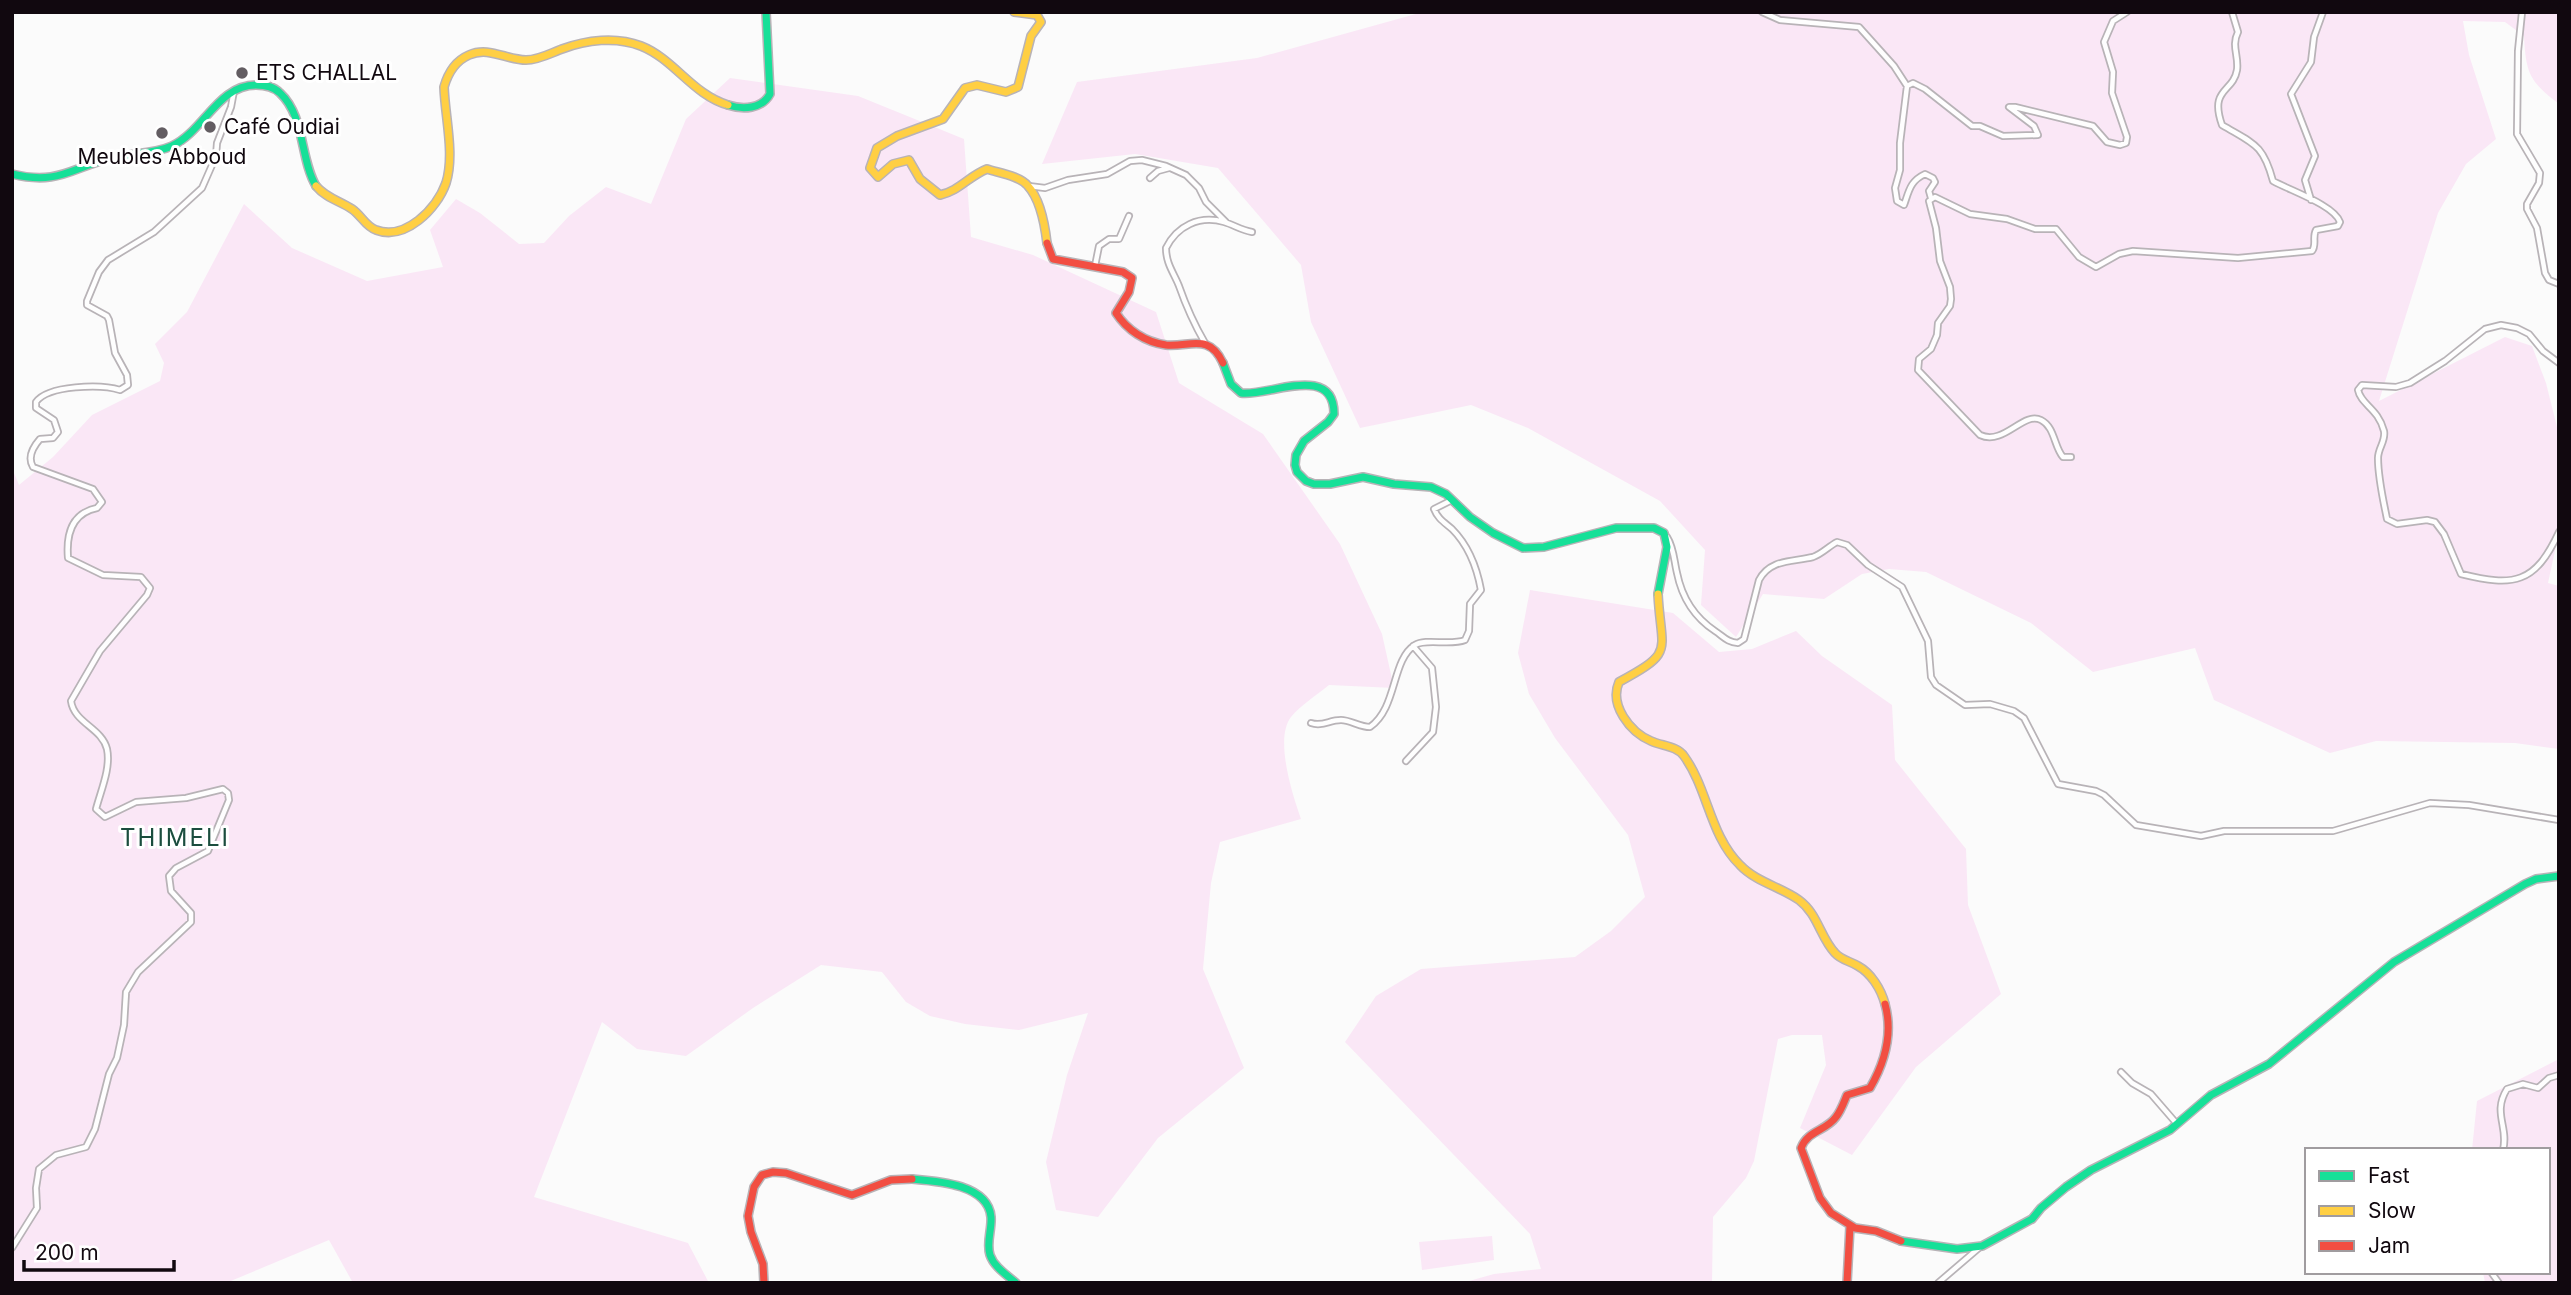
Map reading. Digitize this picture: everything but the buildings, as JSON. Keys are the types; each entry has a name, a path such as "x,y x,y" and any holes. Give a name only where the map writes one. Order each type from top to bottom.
{"street":[{"path":"12,174 30,178 55,177 76,172 105,159 158,152 189,136 219,102 234,90 260,84 272,87 282,96 297,123 313,184 359,214 371,228 380,232 393,232 423,217 444,188 448,173 443,87 454,65 465,57 478,52 496,52 526,60 589,42 638,45 653,51 705,94 736,108 749,108 768,100 771,91 766,12"},
{"path":"1014,12 1037,15 1041,22 1031,36 1018,87 1008,93 1000,93 983,85 965,88 956,96 948,115 943,119 897,136 877,148 870,168 873,174 878,177 893,164 909,160 920,179 940,195 954,192 972,175 987,169 1029,186 1045,188 1068,180 1107,174 1136,160 1173,168 1195,182 1206,202 1226,222 1238,229 1252,232"},
{"path":"1762,12 1780,20 1859,27 1894,66 1907,86 1896,198 1904,205 1913,182 1925,174 1933,178 1935,182 1929,191 1929,206 1951,299 1950,306 1938,323 1938,332 1931,349 1919,359 1918,370 1980,435 2000,436 2030,419 2038,418 2044,421 2054,436 2063,457 2071,457"},
{"path":"1907,86 1913,83 1925,89 1972,127 1987,128 2003,136 2038,135 2034,127 2009,107 2015,107 2093,127 2103,139 2120,145 2126,143 2127,137 2112,93 2113,72 2104,42 2113,21 2127,12"},
{"path":"1931,198 1940,198 1970,214 2007,219 2035,229 2056,229 2079,257 2096,267 2128,251 2238,258 2312,251 2316,230 2336,226 2340,222 2330,209 2273,181 2267,158 2260,149 2222,125 2218,103 2221,93 2237,74 2238,63 2234,43 2238,32 2230,12"},
{"path":"2311,200 2305,180 2315,156 2291,94 2313,57 2314,37 2323,12"},
{"path":"2522,12 2518,51 2517,134 2540,173 2539,183 2527,209 2537,228 2545,273 2549,280 2559,284"},
{"path":"12,1248 37,1208 39,1169 56,1155 86,1147 95,1129 124,1025 126,992 138,972 188,926 193,918 171,891 169,876 176,868 208,851 229,800 228,793 223,789 186,798 136,802 105,817 96,809 107,768 106,746 77,716 71,701 100,651 150,588 141,577 103,575 68,558 69,535 79,514 97,509 102,502 93,489 33,467 30,456 37,442 40,439 53,438 58,432 54,420 36,408 36,402 43,395 99,385 120,390 128,384 127,375 114,353 109,320 107,316 87,305 87,301 99,272 108,260 154,232 202,188 209,175 234,90"},
{"path":"219,102 231,107"},
{"path":"1150,178 1161,169 1173,168"},
{"path":"1029,186 1046,223 1047,242 1054,259 1123,272 1132,278 1130,293 1119,305 1116,313 1132,332 1159,344 1205,344 1215,349 1223,359 1234,389 1241,393 1302,385 1320,387 1329,395 1334,414 1303,440 1297,450 1294,463 1297,473 1305,480 1317,485 1328,485 1364,477 1396,484 1432,487 1453,500 1476,520 1522,547 1539,547 1617,528 1658,529 1672,545 1677,576 1686,602 1697,617 1732,642 1738,643 1744,639 1763,571 1783,562 1813,556 1837,542 1847,545 1868,565 1902,587 1928,641 1931,677 1936,685 1965,705 1990,704 2014,711 2024,718 2059,783 2104,795 2136,825 2201,836 2224,831 2333,831 2420,805 2438,803 2469,805 2559,820"},
{"path":"1095,266 1099,246 1109,239 1119,239 1129,216"},
{"path":"1205,344 1189,316 1178,282 1170,269 1166,248 1178,232 1191,222 1226,222"},
{"path":"2559,363 2543,351 2529,334 2501,325 2485,329 2445,361 2410,383 2396,387 2362,385 2358,390 2359,397 2377,414 2385,437 2378,454 2387,519 2397,524 2427,520 2435,522 2444,534 2461,574 2498,581 2523,577 2532,573 2547,558 2559,533"},
{"path":"1311,723 1317,725 1344,720 1354,725 1370,727 1375,724 1390,700 1398,671 1413,646 1422,643 1449,644 1465,640 1469,631 1470,604 1481,590 1469,552 1454,531 1438,518 1434,509 1453,500"},
{"path":"1664,534 1668,550 1657,596 1662,648 1656,659 1619,682 1615,688 1618,708 1649,741 1676,748 1683,754 1733,858 1748,873 1780,888 1812,911 1833,952 1863,969 1870,977 1880,994 1889,1019 1886,1050 1877,1078 1870,1088 1847,1095 1836,1117 1804,1140 1801,1148 1803,1157 1820,1198 1831,1213 1850,1226 1875,1231 1903,1242 1957,1249 1982,1246"},
{"path":"1406,761 1433,732 1436,707 1432,667 1413,646"},
{"path":"1938,1283 1982,1246 2032,1219 2066,1187 2091,1170 2157,1137 2211,1095 2278,1057 2362,987 2426,941 2525,884 2536,879 2559,876"},
{"path":"2121,1072 2132,1083 2151,1094 2177,1124"},
{"path":"2503,1148 2500,1108 2507,1089 2523,1084 2538,1088 2549,1078 2559,1075"},
{"path":"764,1283 762,1257 748,1214 755,1184 764,1173 772,1171 801,1176 850,1195 860,1194 897,1179 965,1187 980,1196 988,1205 992,1228 990,1256 998,1268 1016,1283"},
{"path":"1847,1283 1850,1226"}],"shaded area":[{"path":"1423,12 2559,12 2559,104 2541,89 2531,75 2524,36 2505,22 2463,21 2469,55 2496,139 2466,164 2438,213 2379,401 2505,337 2532,346 2546,383 2559,435 2559,532 2548,583 2559,586 2559,749 2515,743 2376,741 2330,753 2214,700 2195,648 2093,672 2031,623 1926,572 1889,569 1862,574 1824,599 1763,594 1736,637 1701,605 1705,550 1660,501 1528,428 1471,405 1360,428 1311,322 1301,265 1218,168 1135,154 1042,164 1077,82 1257,58"},
{"path":"730,78 858,96 964,139 971,237 1033,255 1156,312 1179,383 1263,434 1340,544 1382,634 1394,688 1329,685 1299,708 1286,727 1284,739 1287,768 1301,819 1220,842 1211,883 1203,969 1244,1068 1158,1138 1098,1217 1056,1210 1046,1162 1067,1075 1088,1013 1019,1030 965,1024 930,1016 906,1002 882,972 821,965 753,1008 686,1056 637,1049 602,1022 534,1197 688,1243 709,1283 353,1283 329,1240 226,1283 12,1283 12,468 19,485 53,457 92,415 160,381 164,363 155,344 187,312 244,204 292,248 367,281 443,267 430,230 456,199 480,213 519,244 544,243 569,216 606,187 651,204 686,119"},
{"path":"1530,590 1673,613 1719,652 1752,649 1796,631 1822,656 1892,705 1895,760 1966,849 1968,905 2001,994 1916,1067 1852,1155 1800,1128 1826,1065 1822,1035 1792,1035 1778,1039 1754,1161 1746,1178 1713,1217 1712,1283 1462,1283 1494,1274 1541,1269 1530,1234 1345,1042 1376,996 1421,969 1575,957 1611,931 1645,897 1628,835 1555,738 1529,694 1518,653"},
{"path":"2559,1059 2559,1283 2485,1283 2483,1274 2550,1274 2550,1148 2472,1148 2477,1101"},
{"path":"1492,1236 1494,1260 1422,1270 1419,1242"}],"traffic: fast":[{"path":"728,105 752,107 762,103 770,94 766,12"},
{"path":"12,174 42,178 55,176 115,157 165,149 183,139 231,92 259,85 275,89 288,102 294,113 316,186"},
{"path":"1223,363 1231,384 1241,393 1312,386 1323,389 1331,398 1334,414 1304,441 1296,455 1297,472 1306,481 1330,484 1363,477 1394,484 1431,487 1446,494 1470,517 1493,533 1523,548 1544,547 1616,528 1654,528 1664,533 1667,547 1658,594"},
{"path":"1901,1241 1957,1249 1982,1246 2032,1219 2066,1187 2091,1170 2170,1130 2211,1095 2269,1064 2394,962 2525,884 2536,879 2559,876"},
{"path":"912,1179 960,1186 981,1197 988,1206 991,1217 990,1255 998,1267 1016,1283"}],"traffic: slow":[{"path":"1014,12 1037,15 1041,22 1031,36 1018,87 1006,92 977,85 965,88 943,119 897,136 877,148 870,168 878,177 893,164 909,160 920,179 940,195 987,169 1015,177 1028,186 1036,198 1044,221 1047,243"},
{"path":"316,186 352,209 376,230 398,231 409,227 428,212 442,193 449,172 450,148 444,87 456,64 476,53 526,60 591,41 631,43 664,59 704,93 728,105"},
{"path":"1658,594 1661,649 1650,663 1619,682 1617,700 1623,717 1643,737 1673,748 1684,756 1730,853 1753,876 1799,900 1815,919 1835,953 1871,977 1885,1004"}],"traffic: jam":[{"path":"1047,243 1053,259 1123,272 1132,278 1129,292 1116,313 1137,334 1166,345 1205,345 1212,348 1223,363"},
{"path":"1885,1004 1888,1036 1880,1068 1870,1088 1847,1095 1832,1122 1808,1138 1801,1148 1820,1198 1831,1213 1855,1228 1876,1231 1901,1241"},
{"path":"764,1283 763,1264 748,1216 754,1187 762,1175 786,1173 852,1195 891,1180 912,1179"},
{"path":"1847,1283 1850,1226"}],"place":[{"name":"ETS CHALLAL","path":"242,73"},
{"name":"Café Oudiai","path":"210,127"},
{"name":"Meubles Abboud","path":"162,133"}],"district":[{"name":"THIMELI","path":"175,838"}]}
